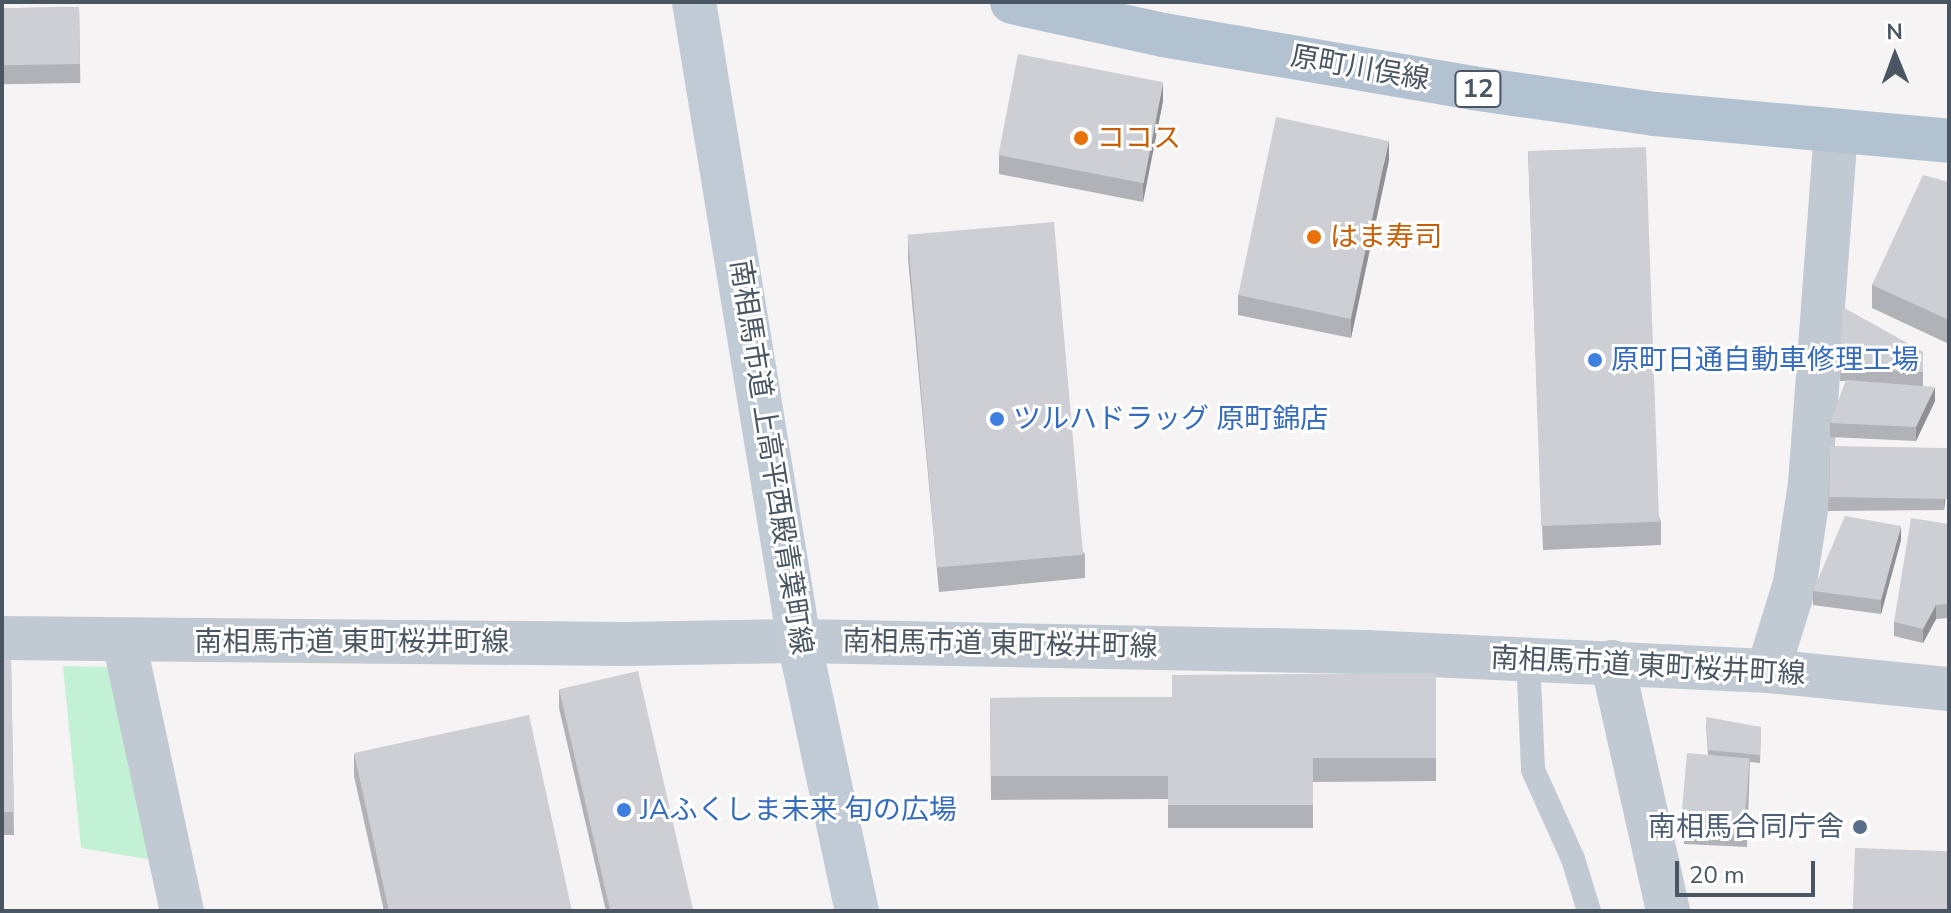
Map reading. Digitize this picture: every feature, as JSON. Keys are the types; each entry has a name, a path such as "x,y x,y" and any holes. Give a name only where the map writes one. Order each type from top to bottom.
{"main road":[{"name":"原町川俣線","path":"1012,2 1163,35 1472,88 1655,114 1949,141"}],"street":[{"name":"南相馬市道 上高平西殿青葉町線","path":"694,2 799,641 857,911"},
{"path":"1768,671 1795,583 1810,484 1836,131"},
{"name":"南相馬市道 東町桜井町線","path":"2,638 623,644 799,641 1528,658 1768,671 1949,689"},
{"path":"124,641 182,911"},
{"path":"1612,662 1668,911"}],"lane":[{"path":"1528,658 1533,770 1573,859 1589,911"}],"green space":[{"path":"63,666 113,667 159,861 81,848"}],"building":[{"path":"79,7 80,64 3,65 2,8"},
{"name":"ココス","path":"1018,54 1163,82 1144,183 998,155"},
{"name":"はま寿司","path":"1276,117 1388,141 1351,319 1238,295"},
{"name":"原町日通自動車修理工場","path":"1646,147 1659,522 1541,526 1528,151"},
{"path":"1923,175 1949,182 1949,320 1872,285"},
{"name":"ツルハドラッグ 原町錦店","path":"1054,222 1083,555 937,568 908,235"},
{"path":"1842,307 1923,352 1923,372 1840,367"},
{"path":"1846,380 1935,387 1916,427 1830,423"},
{"path":"1830,446 1949,448 1948,499 1829,497"},
{"path":"1845,516 1901,526 1881,600 1813,591"},
{"path":"1911,518 1949,524 1949,604 1936,605 1923,629 1894,622"},
{"path":"2,660 11,660 14,812 2,812"},
{"name":"JAふくしま未来 旬の広場","path":"638,671 693,911 610,911 559,689"},
{"path":"1436,673 1436,758 1313,758 1313,805 1168,805 1168,776 991,776 990,698 1172,697 1172,675"},
{"path":"529,715 572,911 389,911 354,753"},
{"path":"1706,717 1761,727 1760,755 1708,750"},
{"path":"1687,753 1750,758 1743,835 1680,830"},
{"path":"1855,848 1949,851 1947,911 1853,911"}],"place":[{"name":"ココス","path":"1081,138"},
{"name":"はま寿司","path":"1314,237"},
{"name":"原町日通自動車修理工場","path":"1595,360"},
{"name":"ツルハドラッグ 原町錦店","path":"997,419"},
{"name":"JAふくしま未来 旬の広場","path":"624,810"},
{"name":"南相馬合同庁舎","path":"1860,827"}]}
